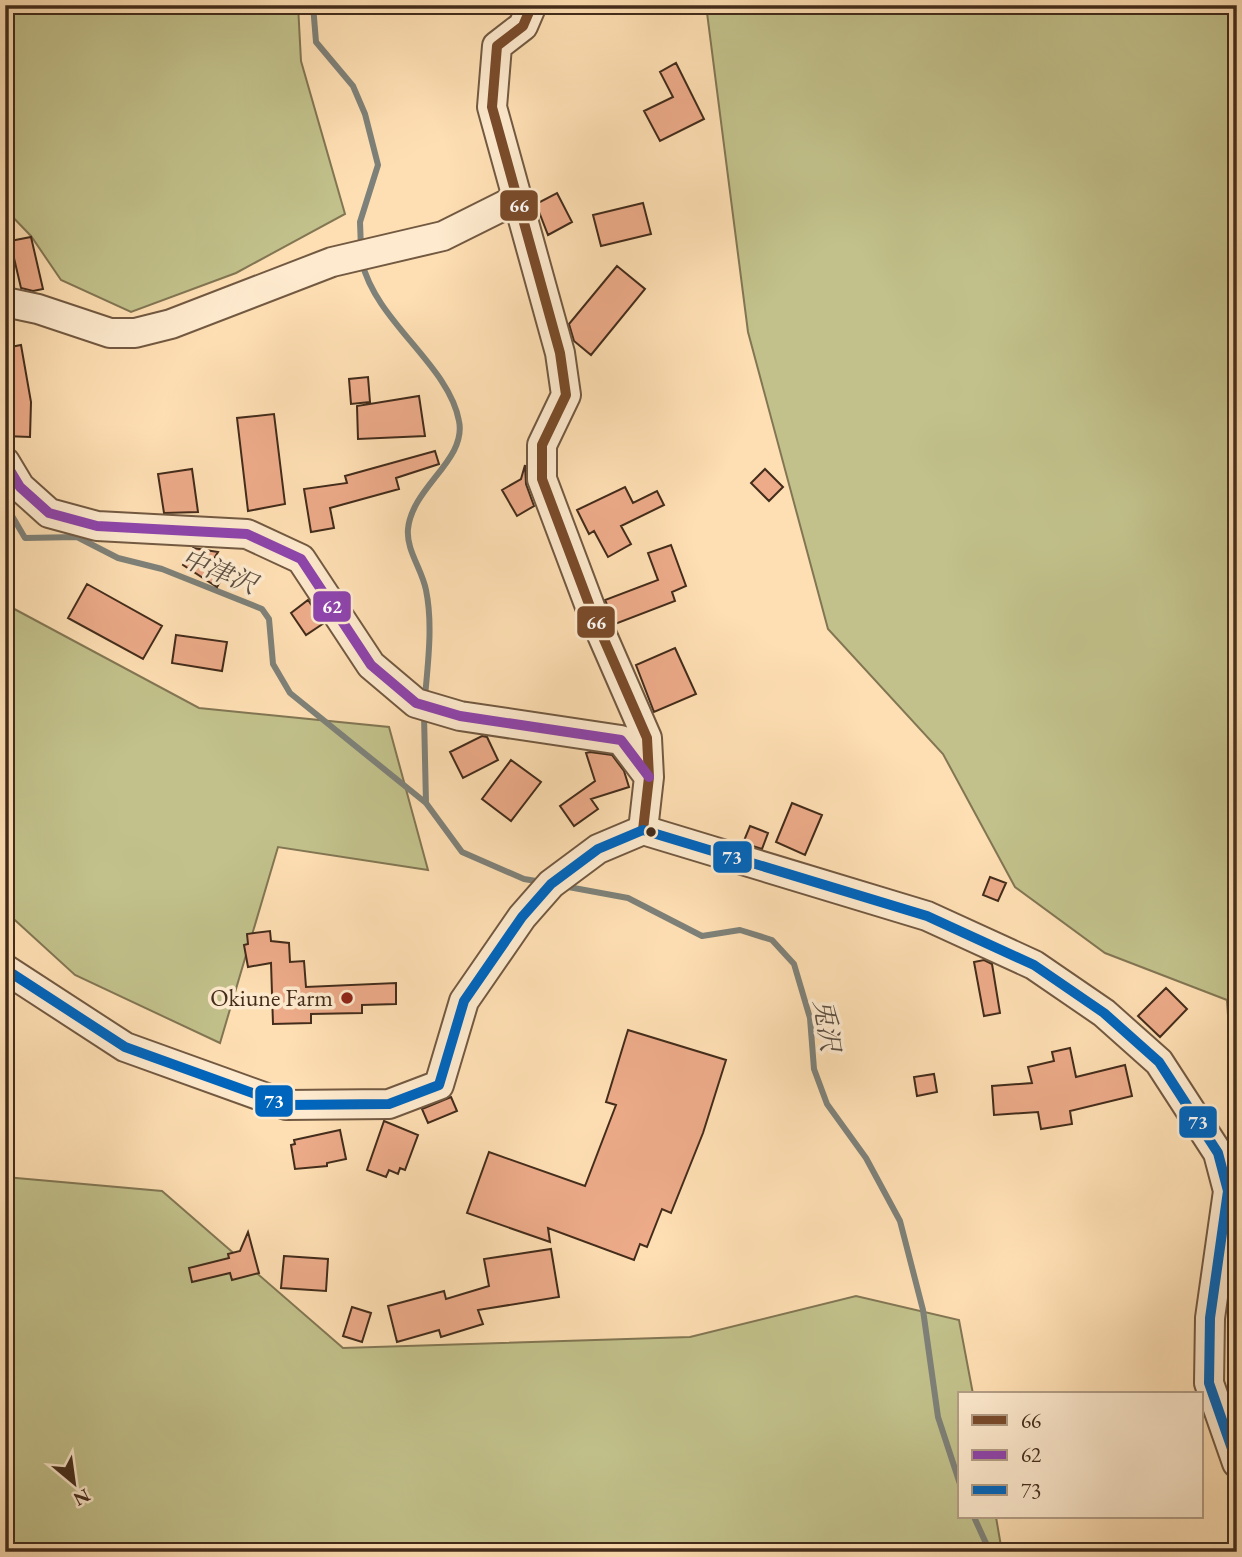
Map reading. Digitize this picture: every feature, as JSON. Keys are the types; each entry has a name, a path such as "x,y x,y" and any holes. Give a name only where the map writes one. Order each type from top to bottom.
{"street":[{"path":"532,5 523,26 497,46 492,107 515,200 559,353 566,395 542,445 542,479 592,612 647,738 649,778 643,830"},
{"path":"5,302 38,309 110,333 135,333 171,324 332,262 443,236 515,200"},
{"path":"5,463 20,487 49,513 97,526 247,534 301,559 371,664 415,703 460,716 621,740 649,778"},
{"path":"5,969 125,1046 285,1105 389,1104 439,1085 464,1001 490,959 551,884 598,849 643,830 927,916 1034,965 1104,1013 1159,1062 1218,1153 1227,1191 1210,1318 1209,1383 1237,1463"}],"shaded area":[{"path":"5,5 298,5 301,61 345,214 236,273 131,312 61,280 31,236 5,209"},
{"path":"706,5 1237,5 1237,1032 1229,1030 1227,1000 1105,953 1015,887 943,754 828,629 748,332"},
{"path":"5,604 199,708 389,727 428,870 278,847 220,1043 75,975 5,911"},
{"path":"5,1177 162,1191 343,1348 690,1337 856,1296 959,1320 973,1392 958,1392 958,1518 996,1518 1002,1552 5,1552"}],"building":[{"path":"676,63 704,119 660,141 644,111 673,97 660,72"},
{"path":"557,193 572,222 548,235 536,204"},
{"path":"643,203 651,234 601,246 593,215"},
{"path":"31,237 43,289 33,291 21,288 10,241"},
{"path":"617,266 645,289 591,355 574,341 569,324"},
{"path":"21,345 31,402 30,437 5,436 5,348"},
{"path":"368,377 370,402 351,404 349,379"},
{"path":"419,396 425,436 358,439 357,406"},
{"path":"274,414 285,504 248,511 237,418"},
{"path":"435,451 439,464 396,478 399,489 330,508 334,528 311,532 304,489 347,483 345,476"},
{"path":"525,465 526,484 534,506 517,516 502,490 521,479"},
{"path":"192,469 198,512 164,513 158,474"},
{"path":"765,469 783,487 769,501 751,483"},
{"path":"625,487 633,503 657,491 664,505 621,526 631,544 608,557 594,531 589,534 577,510"},
{"path":"671,545 686,586 672,592 675,601 615,624 605,600 658,580 648,553"},
{"path":"193,548 218,552 212,562 226,571 217,587 183,565"},
{"path":"87,584 162,626 143,659 68,618"},
{"path":"308,600 324,623 306,635 291,613"},
{"path":"176,635 227,642 222,671 172,663"},
{"path":"675,648 696,694 654,712 636,665"},
{"path":"482,736 487,737 498,760 463,778 450,752"},
{"path":"586,753 612,755 624,771 629,787 591,799 598,809 574,826 560,806 595,781"},
{"path":"511,760 541,782 511,821 482,799"},
{"path":"792,803 822,815 805,855 776,842"},
{"path":"750,826 768,833 762,849 743,843"},
{"path":"990,877 1006,883 998,901 983,895"},
{"path":"270,931 271,941 289,943 290,962 304,961 306,987 396,983 396,1004 362,1005 362,1013 311,1014 311,1023 273,1024 271,963 248,967 244,945 248,944 247,934"},
{"path":"984,960 992,964 1000,1013 984,1016 974,962"},
{"path":"1166,988 1187,1009 1160,1037 1138,1016"},
{"path":"628,1030 726,1060 703,1133 671,1213 662,1209 647,1247 640,1244 634,1260 548,1228 550,1242 467,1213 489,1152 585,1186 616,1105 606,1102"},
{"path":"1070,1048 1076,1077 1125,1065 1132,1096 1070,1111 1072,1124 1041,1129 1038,1112 994,1115 992,1086 1032,1083 1028,1067 1054,1061 1052,1052"},
{"path":"934,1074 937,1092 917,1096 914,1077"},
{"path":"451,1097 457,1111 428,1123 422,1109"},
{"path":"384,1121 418,1135 405,1170 400,1168 398,1174 389,1170 386,1177 367,1170"},
{"path":"340,1130 346,1159 327,1163 327,1166 295,1169 291,1145 295,1144 294,1140"},
{"path":"248,1232 259,1273 232,1280 230,1273 192,1282 189,1268 229,1258 228,1254 240,1251"},
{"path":"551,1249 559,1297 478,1310 483,1324 441,1337 439,1330 397,1342 388,1306 444,1291 446,1299 489,1286 484,1259"},
{"path":"284,1256 328,1259 326,1291 281,1288"},
{"path":"352,1307 371,1313 362,1342 343,1336"}],"waterway":[{"path":"313,5 316,42 353,86 365,114 378,165 360,222 361,249"},
{"path":"362,262 370,284 382,304 442,381 453,401 459,421 455,448 419,500 408,529 409,544 424,582 428,603 429,643 425,697"},
{"name":"中津沢","path":"5,504 25,538 77,537 118,558 162,569 262,609 269,619 273,664 290,693 426,803 462,852 524,879 542,882"},
{"path":"424,715 426,803"},
{"name":"兎沢","path":"563,886 628,898 702,936 740,930 772,940 794,964 810,1018 814,1069 827,1104 866,1158 900,1221 923,1310 938,1417 958,1478"},
{"name":"兎沢","path":"974,1518 990,1552"}],"transit line":[{"name":"66","path":"532,5 523,26 497,46 492,107 560,353 566,395 542,445 542,479 592,612 647,738 649,777 643,830"},
{"name":"62","path":"5,462 20,487 49,513 97,526 247,534 301,559 371,665 416,703 460,716 621,740 649,777"},
{"name":"73","path":"5,969 125,1047 286,1105 389,1104 439,1085 464,1001 522,917 551,884 598,849 643,830 927,916 1034,965 1104,1013 1159,1062 1218,1153 1228,1191 1210,1318 1209,1383 1237,1463"}],"place":[{"name":"Okiune Farm","path":"347,998"}]}
